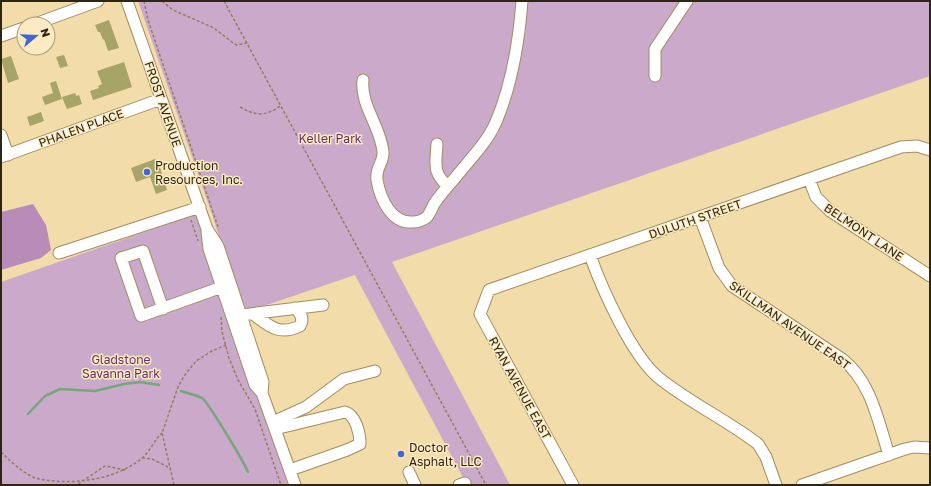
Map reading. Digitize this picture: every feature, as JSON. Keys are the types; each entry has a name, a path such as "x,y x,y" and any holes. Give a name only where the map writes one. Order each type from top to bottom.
{"street":[{"path":"56,16 98,1"},
{"name":"FROST AVENUE","path":"127,1 200,206 212,228 263,382 262,393"},
{"path":"363,80 362,92 382,143 384,153 377,170 377,180 382,198 390,212 402,221 421,221 426,217 448,186 489,136 496,123 502,106 517,47 522,1"},
{"path":"655,76 655,49 687,1"},
{"path":"1,36 16,31"},
{"name":"PHALEN PLACE","path":"4,156 162,99"},
{"path":"1,135 4,156"},
{"path":"437,144 436,171 441,180 448,186"},
{"name":"DULUTH STREET","path":"489,290 901,147 917,146 930,150"},
{"name":"BELMONT LANE","path":"809,179 816,197 830,211 930,276"},
{"path":"60,253 200,206"},
{"name":"SKILLMAN AVENUE EAST","path":"700,217 719,268 732,286 842,359 858,374 868,391 889,455"},
{"name":"FROST AVENUE","path":"212,228 209,249 255,385 262,393 295,485"},
{"path":"163,309 143,250 121,258 141,316 163,309 222,287"},
{"path":"590,255 607,298 633,346 648,368 670,386 758,444 766,457 776,485"},
{"name":"RYAN AVENUE EAST","path":"489,290 480,314 573,485"},
{"path":"240,315 323,305"},
{"path":"253,314 272,328 283,330 300,326 303,322 302,316 295,308"},
{"path":"274,425 306,407 344,379 374,371"},
{"path":"274,425 345,412 351,414 354,419 360,444 290,470"},
{"path":"802,485 914,447 930,448"},
{"path":"408,472 415,485"}],"path":[{"path":"144,1 148,20 212,228"},
{"path":"162,1 173,10 214,28 237,45 247,43"},
{"path":"224,1 486,485"},
{"path":"240,107 252,114 261,114 281,105"},
{"path":"1,452 17,467 34,478 53,484 86,484 125,470 142,458 162,433 178,388 186,372 196,360 226,345"},
{"path":"162,433 174,485"},
{"path":"142,458 152,459 170,469"},
{"path":"78,484 105,466 125,470"}],"green space":[{"name":"Keller Park","path":"138,1 930,1 930,76 392,262 510,485 467,485 355,275 243,313 212,214"},
{"name":"Gladstone Savanna Park","path":"196,214 288,485 1,485 1,282"}],"shaded area":[{"path":"33,204 46,225 51,250 41,258 1,270 1,212"}],"building":[{"path":"109,20 119,48 108,51 104,39 103,40 95,25"},
{"path":"64,55 68,66 60,68 56,57"},
{"path":"11,56 19,79 8,83 1,59"},
{"path":"124,62 132,87 93,100 90,91 99,88 98,86 102,84 97,71"},
{"path":"56,81 62,99 45,105 42,97 53,93 50,83"},
{"path":"75,93 76,96 79,95 82,104 67,109 62,97"},
{"path":"41,112 44,121 30,126 27,117"},
{"name":"Production Resources, Inc.","path":"155,159 158,161 167,190 156,194 150,177 136,182 131,168"}],"waterway":[{"path":"28,414 45,396 60,389 95,391 140,382 159,385"},
{"path":"181,391 200,397 206,402 226,433 248,472"}],"place":[{"name":"Production Resources, Inc.","path":"147,172"},
{"name":"Doctor Asphalt, LLC","path":"401,454"}]}
